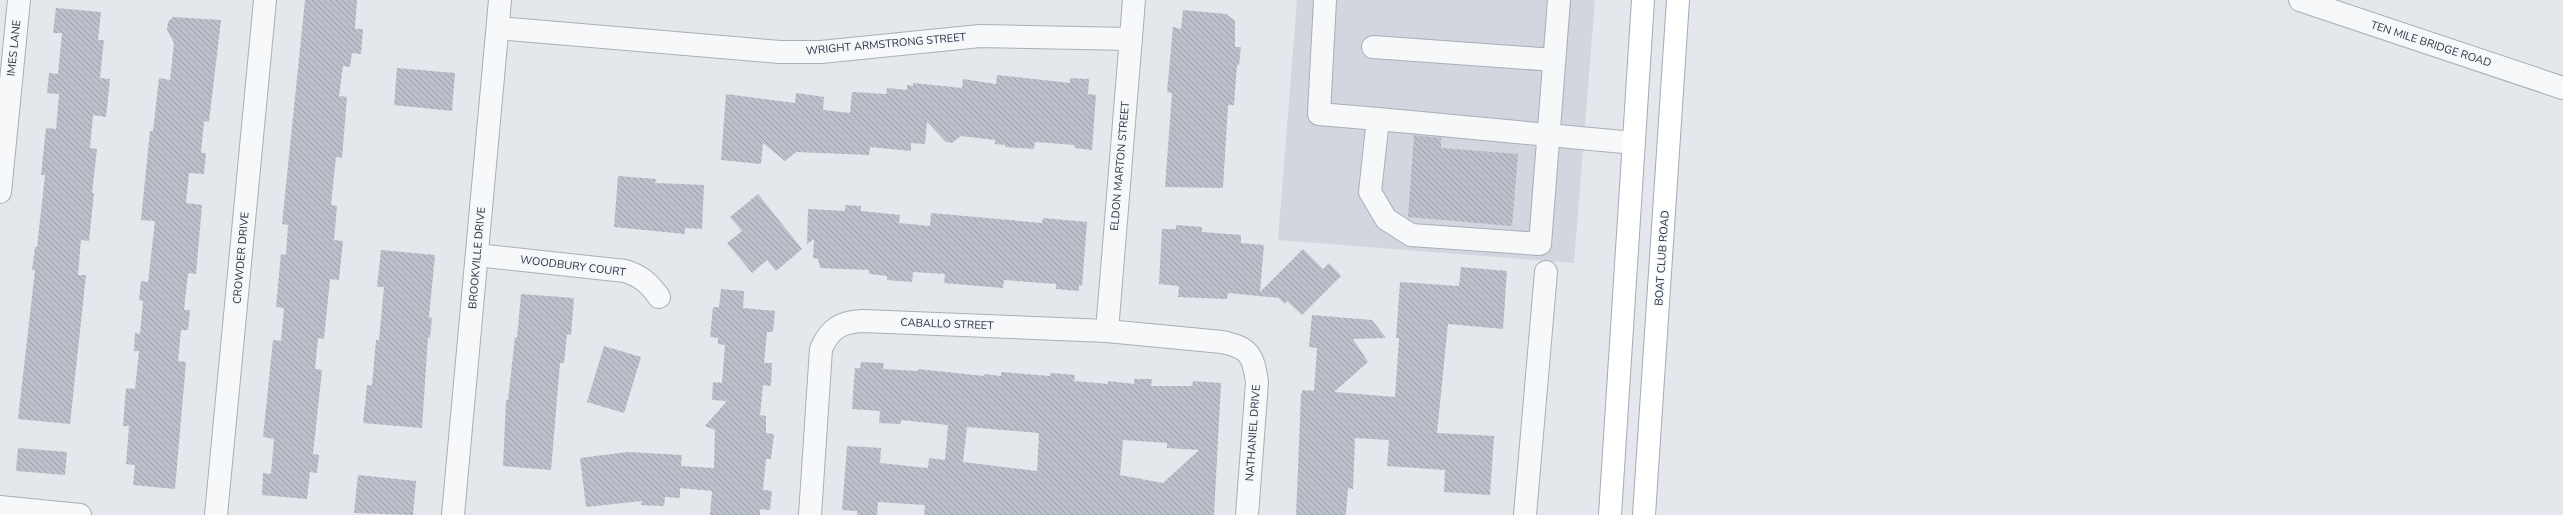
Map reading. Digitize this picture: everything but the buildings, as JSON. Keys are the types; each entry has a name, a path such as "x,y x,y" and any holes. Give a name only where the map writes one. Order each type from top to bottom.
{"main road":[{"path":"1610,515 1643,0"},
{"name":"BOAT CLUB ROAD","path":"1644,515 1678,0"}],"street":[{"name":"IMES LANE","path":"0,192 19,0"},
{"name":"CROWDER DRIVE","path":"216,515 265,0"},
{"name":"BROOKVILLE DRIVE","path":"453,515 500,0"},
{"name":"ELDON MARTON STREET","path":"1107,331 1134,0"},
{"path":"1325,0 1319,114 1634,142"},
{"path":"1378,119 1370,192 1386,219 1411,235 1540,244 1559,0"},
{"name":"TEN MILE BRIDGE ROAD","path":"2300,0 2563,88"},
{"name":"WRIGHT ARMSTRONG STREET","path":"498,28 780,52 821,52 980,36 1131,39"},
{"path":"1373,47 1554,60"},
{"name":"WOODBURY COURT","path":"477,255 625,271 638,275 649,283 659,297"},
{"path":"1524,515 1546,272"},
{"name":"CABALLO STREET","path":"810,515 820,355 826,337 832,330 847,322 863,321 1107,331 1222,342 1240,346 1249,353"},
{"name":"NATHANIEL DRIVE","path":"1247,515 1257,382 1255,364 1249,353"},
{"path":"0,507 80,515"}],"shaded area":[{"path":"1297,0 1595,0 1574,263 1278,240"}]}
